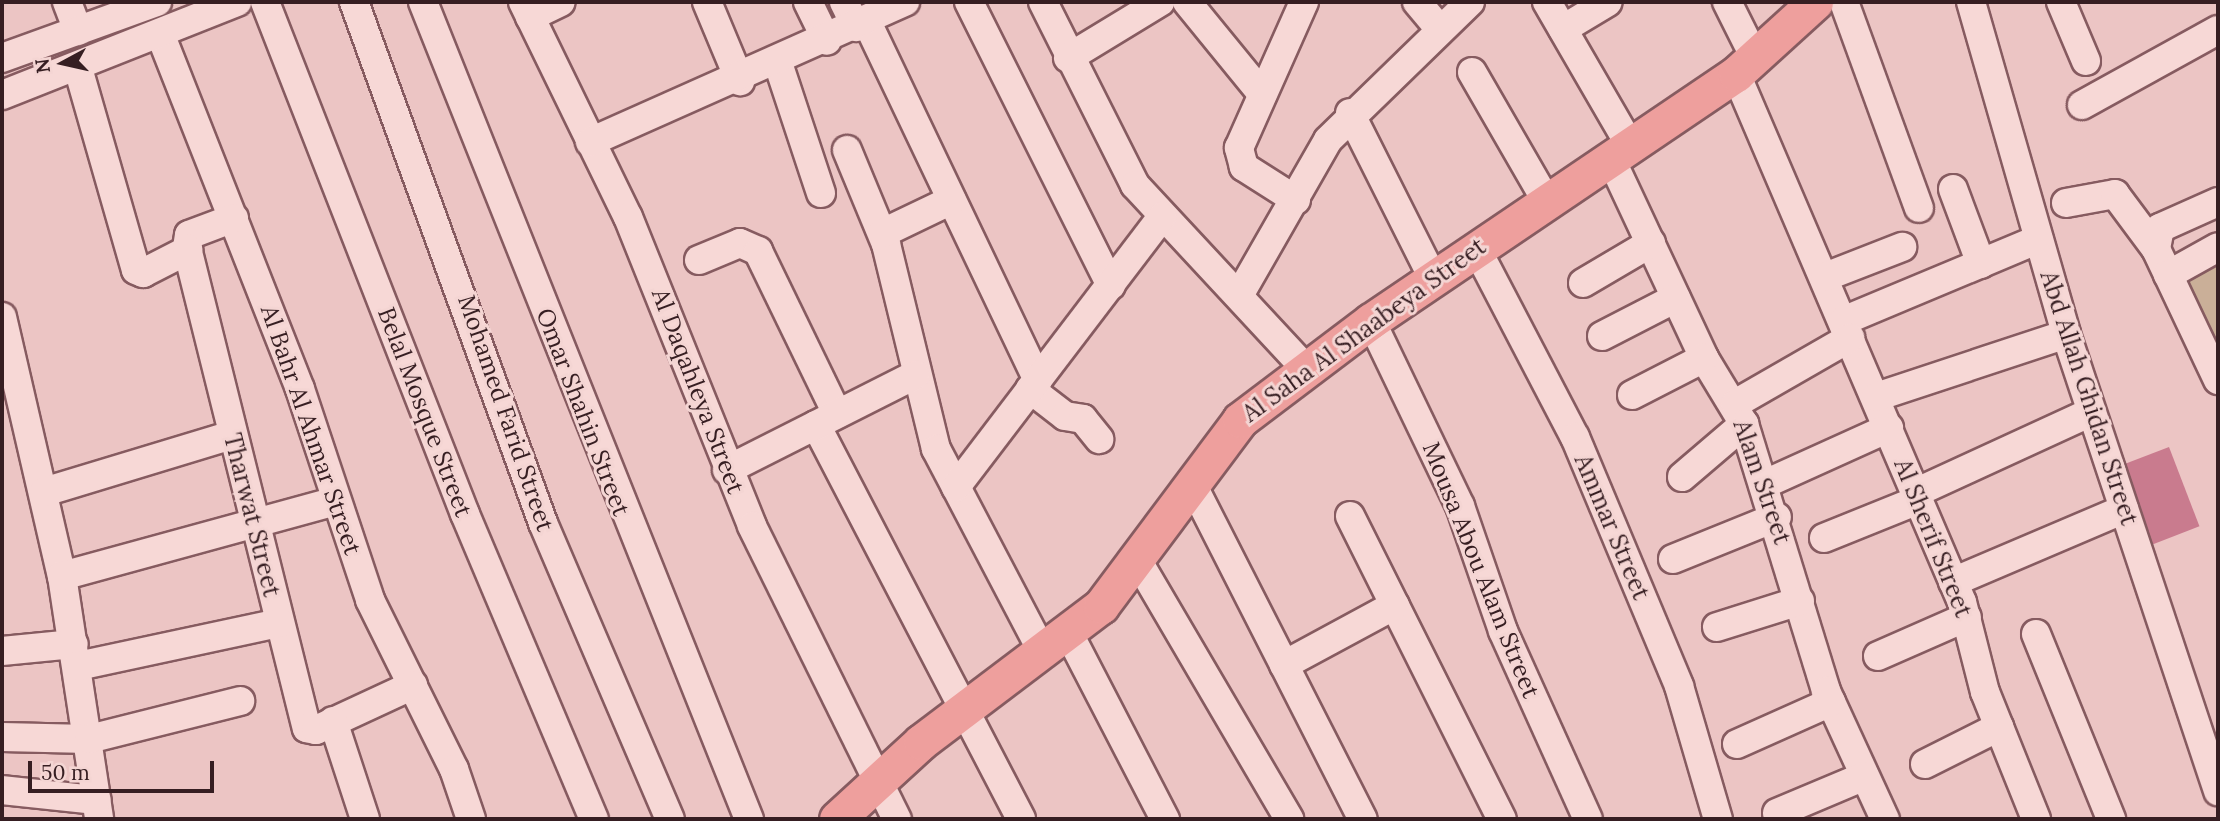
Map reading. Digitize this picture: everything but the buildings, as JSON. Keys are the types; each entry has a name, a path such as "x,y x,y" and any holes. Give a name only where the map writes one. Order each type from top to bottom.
{"main road":[{"name":"Al Saha Al Shaabeya Street","path":"837,819 876,779 963,709 1055,642 1139,563 1191,482 1235,426 1305,368 1371,321 1745,66 1815,2"}],"street":[{"path":"67,2 78,31"},
{"path":"2,58 78,31 125,8 157,2"},
{"path":"2,95 161,36 237,2"},
{"name":"Belal Mosque Street","path":"265,2 465,514 594,819"},
{"name":"Mohamed Farid Street","path":"354,2 542,523 670,819"},
{"name":"Omar Shahin Street","path":"423,2 749,819"},
{"path":"526,9 561,2"},
{"path":"707,2 740,80"},
{"path":"808,2 827,41"},
{"path":"844,2 862,25 952,200 1034,385 1066,416 1083,419 1099,439"},
{"path":"590,142 740,80 862,25 905,2"},
{"path":"969,2 1111,285"},
{"path":"1043,2 1119,160 1162,218 1241,292 1305,368"},
{"path":"1068,58 1160,2"},
{"path":"1187,2 1262,94"},
{"path":"1296,200 1240,161 1241,141 1304,2"},
{"path":"1417,2 1438,27"},
{"path":"1241,292 1296,200 1318,155 1350,113 1438,27 1470,2"},
{"name":"Alam Street","path":"1547,2 1563,29 1620,151 1651,243 1704,358 1740,414 1767,483 1830,702 1885,819"},
{"path":"1563,29 1608,2"},
{"name":"Al Sherif Street","path":"1727,2 1745,66 1825,277 1967,617 1999,727 2034,819"},
{"path":"1844,2 1919,208"},
{"name":"Abd Allah Ghidan Street","path":"1972,2 2066,334 2218,790"},
{"path":"2061,2 2086,61"},
{"name":"Al Daqahleya Street","path":"526,9 641,248 727,470 897,819"},
{"path":"2082,104 2218,30"},
{"name":"Al Bahr Al Ahmar Street","path":"161,36 234,218 370,600 413,685 471,819"},
{"path":"778,63 821,193"},
{"path":"78,68 136,270 143,273 188,250 189,235 234,218"},
{"path":"1472,72 1546,200"},
{"path":"1350,113 1433,278"},
{"path":"847,150 883,233 931,435 956,487 1165,819"},
{"path":"1953,189 1981,264"},
{"path":"2066,203 2115,194 2156,249 2218,380"},
{"path":"883,233 952,200"},
{"path":"2156,249 2160,228 2218,202"},
{"path":"956,487 1162,218"},
{"path":"1682,477 1740,414 1795,376 1847,329 2039,239"},
{"path":"699,260 740,243 758,251 827,420 963,709 1021,819"},
{"path":"1583,283 1651,243"},
{"path":"1825,277 1902,247"},
{"path":"2168,275 2218,247"},
{"name":"Ammar Street","path":"1476,248 1575,437 1679,685 1718,819"},
{"name":"Tharwat Street","path":"188,250 253,523 307,728 333,721 413,685"},
{"path":"1602,336 1676,298"},
{"name":"Mousa Abou Alam Street","path":"1371,321 1463,514 1503,631 1588,819"},
{"path":"2,790 98,810 62,576 3,327"},
{"path":"1875,397 2066,334"},
{"path":"1632,395 1704,358"},
{"path":"727,470 915,375"},
{"path":"1824,538 1917,497 2091,412"},
{"path":"1767,483 1889,428"},
{"path":"44,492 232,435"},
{"path":"1191,482 1363,819"},
{"path":"62,576 336,501"},
{"path":"1953,582 2124,509"},
{"path":"1350,516 1502,819"},
{"path":"1672,559 1777,517"},
{"path":"1139,563 1289,819"},
{"path":"1717,627 1800,601"},
{"path":"1284,664 1395,605"},
{"path":"1878,656 1967,617"},
{"path":"2,652 76,655 279,623"},
{"path":"2036,634 2111,819"},
{"path":"2,737 89,739 240,701"},
{"path":"1737,744 1830,702"},
{"path":"333,721 365,819"},
{"path":"1925,764 1999,727"},
{"path":"1777,813 1864,776"}],"shaded area":[{"path":"2218,262 2218,367 2173,288"}]}
